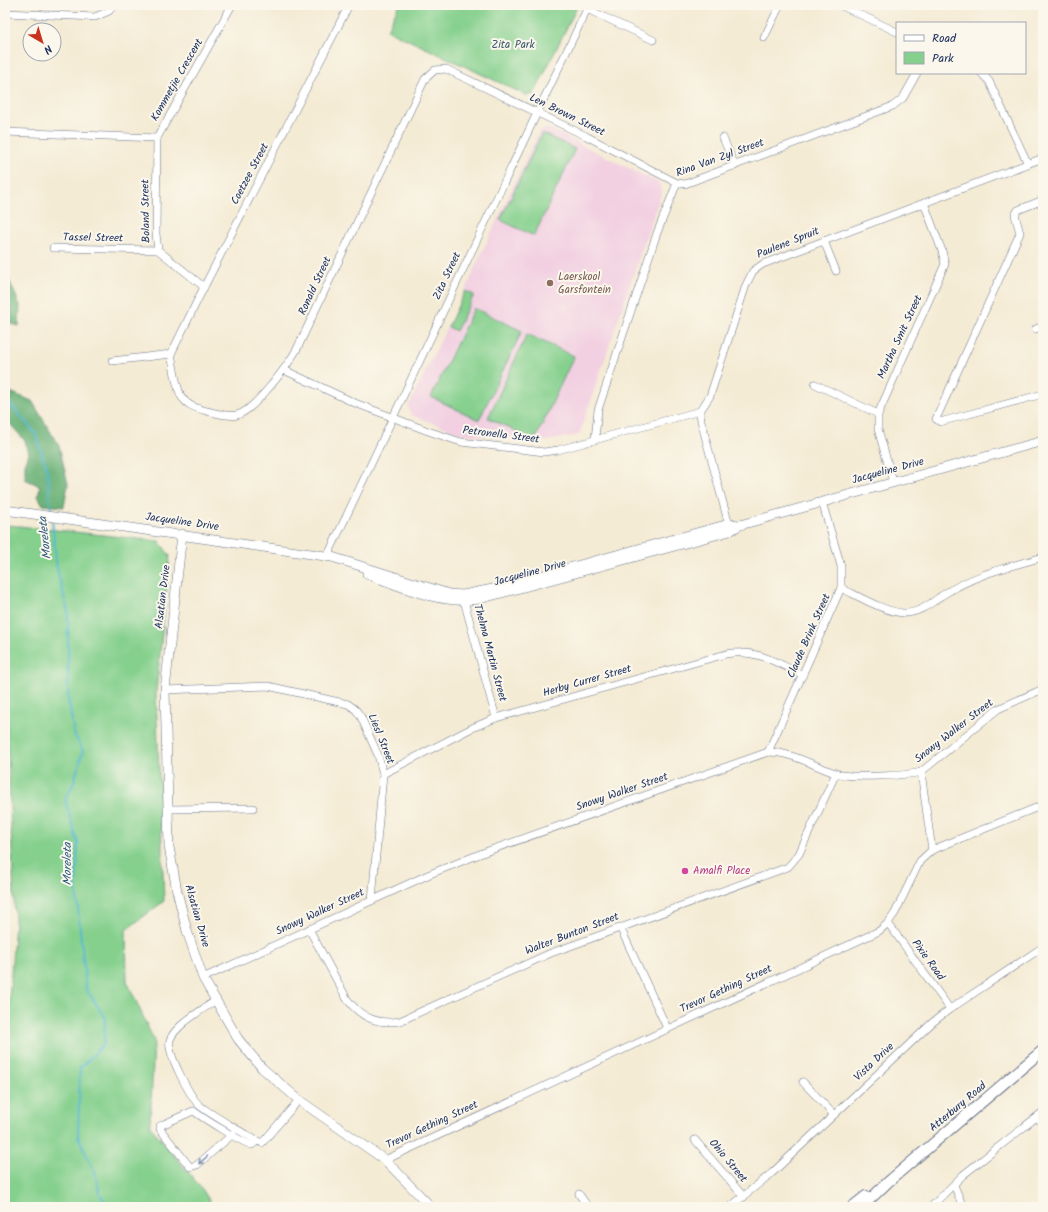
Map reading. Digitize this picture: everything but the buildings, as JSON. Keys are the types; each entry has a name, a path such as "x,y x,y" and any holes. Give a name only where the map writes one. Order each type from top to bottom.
{"main road":[{"name":"Atterbury Road","path":"862,1207 888,1182 1043,1050"},
{"name":"Atterbury Road","path":"852,1207 888,1182"}],"street":[{"path":"6,5 5,12 96,17 109,11 114,5"},
{"name":"Kommetjie Crescent","path":"5,132 157,138 232,5"},
{"name":"Coetzee Street","path":"171,354 349,5"},
{"path":"764,38 780,5"},
{"path":"840,5 896,32"},
{"path":"588,7 653,40"},
{"name":"Zita Street","path":"327,558 588,7"},
{"name":"Len Brown Street","path":"446,69 586,136 677,183"},
{"name":"Ronald Street","path":"171,354 176,378 185,401 190,406 216,414 232,416 242,413 284,370 297,349 425,79 435,70 446,69"},
{"name":"Rina Van Zyl Street","path":"595,439 596,417 607,380 657,233 677,183 690,183 893,106 903,98 916,74"},
{"path":"982,74 989,81 1028,164"},
{"name":"Boland Street","path":"157,138 156,234 158,250 204,287"},
{"path":"723,138 736,166"},
{"name":"Paulene Spruit","path":"700,411 710,396 746,285 753,271 763,264 1043,158"},
{"path":"1043,200 1018,210 1015,215 1020,233 936,419 940,422 1043,394"},
{"name":"Martha Smit Street","path":"893,482 878,429 878,414 945,264 942,251 924,204"},
{"path":"824,241 836,271"},
{"name":"Tassel Street","path":"53,248 158,250"},
{"path":"112,361 171,354"},
{"name":"Petronella Street","path":"284,370 355,403 461,442 521,450 544,452 700,411"},
{"path":"815,384 878,414"},
{"path":"700,411 701,420 729,527"},
{"name":"Jacqueline Drive","path":"5,510 182,534 327,558 334,562 444,599 464,598 493,589 740,525 1043,441"},
{"name":"Claude Brink Street","path":"768,752 842,588 840,566 822,502"},
{"name":"Jacqueline Drive","path":"5,516 33,514"},
{"name":"Alsatian Drive","path":"182,534 165,690 169,847 172,872 188,931 203,978 238,1039 249,1053 276,1081 299,1100 385,1160 431,1207"},
{"path":"842,588 894,611 913,612 921,610 959,584 978,575 1043,557"},
{"name":"Thelma Martin Street","path":"464,598 496,718"},
{"name":"Herby Currer Street","path":"383,774 472,728 496,718 739,652 754,653 803,675"},
{"name":"Liesl Street","path":"165,690 268,686 348,704 356,710 361,717 378,755 383,774 372,900"},
{"name":"Snowy Walker Street","path":"203,978 430,874 486,852 768,752 784,754 836,773 854,775 921,772 998,709 1043,689"},
{"path":"921,772 932,850"},
{"name":"Walter Bunton Street","path":"309,929 351,1004 365,1016 387,1022 400,1021 530,962 620,927 788,867 800,854 836,773"},
{"name":"Trevor Gething Street","path":"385,1160 868,936 888,923 895,913 920,861 932,850 1043,805"},
{"path":"169,809 253,808"},
{"name":"Pixie Road","path":"888,923 950,1009"},
{"path":"620,927 667,1028"},
{"name":"Vista Drive","path":"730,1207 744,1197 834,1115 925,1029 950,1009 1043,947"},
{"path":"216,1000 176,1031 170,1040 170,1050 178,1070 199,1104 261,1142"},
{"path":"804,1082 834,1115"},
{"path":"233,1134 197,1165 190,1167 160,1129 160,1126 193,1111 233,1134 246,1144 252,1145 261,1142 299,1100"},
{"path":"931,1207 963,1174 1043,1112"},
{"path":"1037,1117 1043,1124"},
{"name":"Ohio Street","path":"695,1140 744,1197"},
{"path":"954,1185 963,1207"},
{"path":"579,1194 588,1207"}],"shaded area":[{"name":"Laerskool Garsfontein","path":"548,128 659,183 662,191 579,435 546,441 463,434 411,415 408,407 474,272 473,271 539,131"}],"green space":[{"name":"Zita Park","path":"399,5 578,5 534,94 526,95 387,30"},
{"path":"542,133 575,149 534,236 500,220"},
{"path":"5,280 9,280 20,305 19,326 5,322"},
{"path":"465,291 474,295 456,331 448,327"},
{"path":"474,308 522,331 479,420 431,397"},
{"path":"527,334 574,356 535,440 488,418"},
{"path":"5,387 10,392 32,401 59,446 68,484 64,507 43,505 38,496 40,486 25,479 25,464 29,453 25,441 5,418"},
{"path":"9,525 159,541 170,556 156,692 164,901 126,930 127,981 154,1041 150,1126 202,1189 209,1200 210,1207 5,1207 5,1054 15,922 5,684 5,529"}],"waterway":[{"name":"Moreleta","path":"5,398 35,433 47,469 51,513"},
{"name":"Moreleta","path":"52,520 57,569 68,612 68,698 74,734 83,751 73,785 65,800 78,843 76,889 86,989 105,1017 104,1044 80,1068 78,1136 95,1173 100,1194 107,1205 112,1207"}],"place":[{"name":"Laerskool Garsfontein","path":"550,283"},
{"name":"Amalfi Place","path":"685,871"}]}
